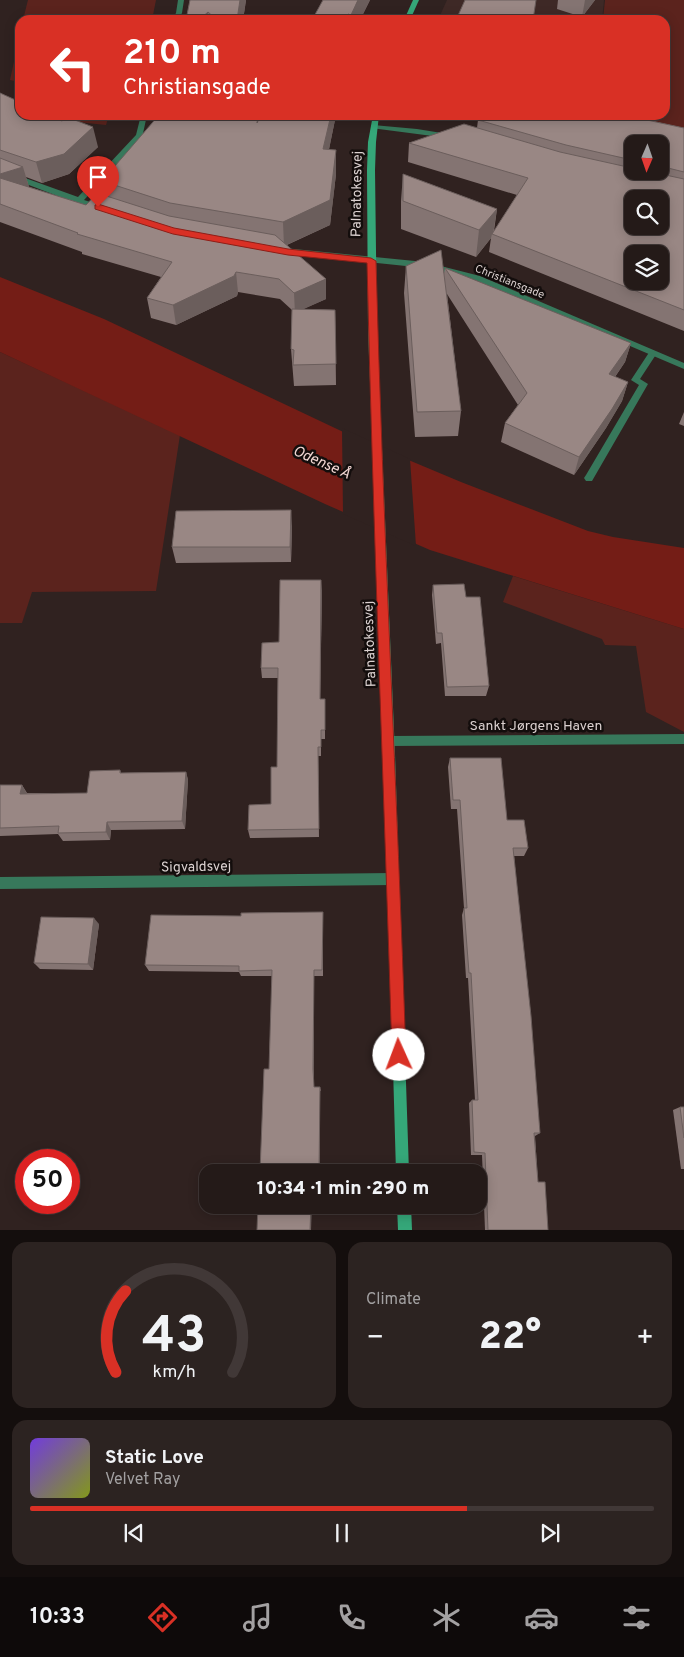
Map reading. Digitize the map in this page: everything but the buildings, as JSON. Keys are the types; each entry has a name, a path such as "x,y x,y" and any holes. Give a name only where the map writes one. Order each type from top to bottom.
{"main road":[{"path":"409,15 416,0"},
{"name":"Palnatokesvej","path":"375,120 371,261 403,1164"},
{"path":"404,1214 405,1230"}],"street":[{"path":"178,15 181,0"},
{"path":"79,201 139,136 143,120"},
{"path":"374,127 417,130 457,138"},
{"path":"0,171 107,210"},
{"name":"Christiansgade","path":"279,250 371,261 425,265 477,278 684,366"},
{"path":"589,478 644,384 635,380 653,352"},
{"name":"Sankt Jørgens Haven","path":"389,741 684,739"},
{"name":"Sigvaldsvej","path":"0,883 393,879"}],"shaded area":[{"path":"28,0 156,0 153,15 24,15"},
{"path":"447,0 604,0 602,15 440,15"},
{"path":"605,0 684,0 684,158 675,183 662,180 669,180 669,135 624,135 624,171 620,170 603,120 670,120 670,15 604,15"},
{"path":"15,57 15,81 10,80"},
{"path":"66,120 108,120 106,125"},
{"path":"0,352 180,435 156,591 32,592 22,623 0,623"},
{"path":"513,576 684,629 684,732 646,712 636,646 605,645 602,639 503,602"}],"water":[{"name":"Odense Å","path":"0,277 104,319 356,438 461,482 588,531 613,537 684,548 684,629 430,550 325,504 0,352"}],"pier":[{"path":"342,428 410,459 416,546 343,514"}],"route":[{"path":"98,207 173,231 288,252 371,261 399,1055"}]}
